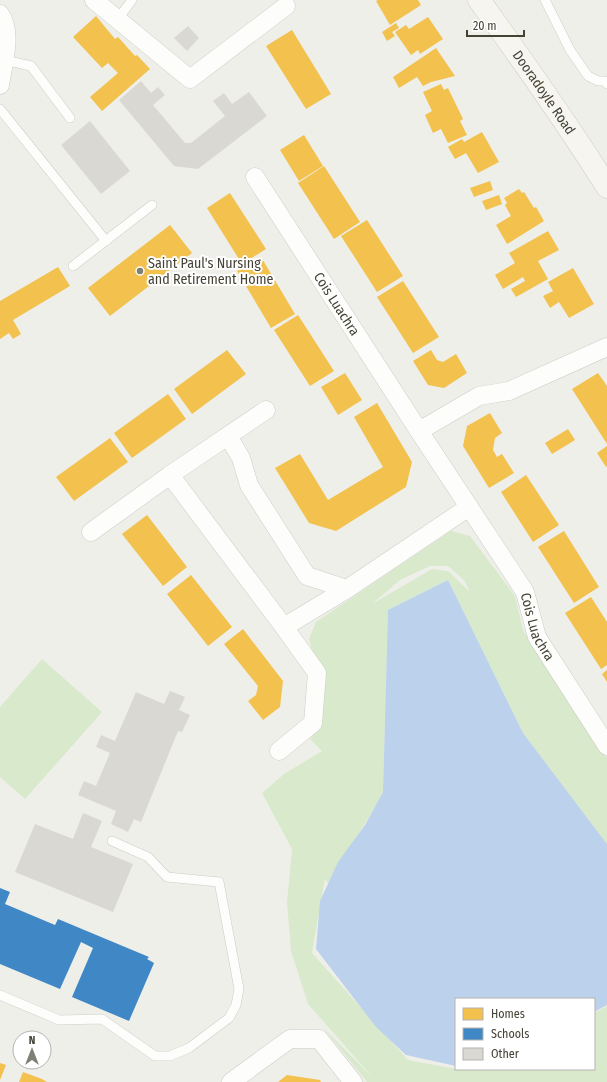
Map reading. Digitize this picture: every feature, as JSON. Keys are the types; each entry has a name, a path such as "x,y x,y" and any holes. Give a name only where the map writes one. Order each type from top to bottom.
{"main road":[{"name":"Dooradoyle Road","path":"480,0 540,84 607,187"}],"street":[{"path":"94,0 190,79 286,6"},
{"path":"0,14 3,18 7,39 0,85"},
{"name":"Cois Luachra","path":"255,177 419,431 526,592 537,637 607,746"},
{"path":"419,431 479,396 509,391 605,347"},
{"path":"91,532 170,475 266,410"},
{"path":"228,436 241,458 249,485 307,576 347,589"},
{"path":"170,475 317,673 313,723 279,751"},
{"path":"284,627 347,589 469,506"},
{"path":"231,1082 290,1039 319,1039 353,1082"}],"lane":[{"path":"118,20 132,0"},
{"path":"545,0 570,50 588,76 598,82 605,81 607,84"},
{"path":"4,60 31,66 70,118"},
{"path":"0,109 106,241"},
{"path":"72,266 152,205"},
{"path":"0,995 59,1020 102,1019 155,1056 170,1056 189,1048 229,1018 236,1005 239,989 219,882 168,877 148,857 112,841"}],"green space":[{"path":"451,531 470,536 515,596 523,630 599,750 607,757 607,844 523,733 448,580 388,610 383,792 328,883 325,879 312,953 408,1060 455,1069 455,1070 595,1070 595,1012 607,1006 607,1082 367,1082 323,1027 374,1079 308,1004 291,951 287,902 292,849 262,793 284,774 322,751 310,739 321,723 321,665 312,651 309,639 316,622","holes":["430,566 448,566 464,580 470,592 448,571 432,569 372,604 400,580"]},
{"path":"42,659 102,712 25,799 0,777 0,707"}],"water":[{"path":"448,580 523,733 607,844 607,1005 595,1011 595,998 455,998 455,1066 406,1055 376,1027 316,949 320,901 338,862 365,825 383,792 388,610"}],"building: Homes":[{"path":"418,0 421,5 390,25 376,1"},
{"path":"96,16 115,39 118,37 135,56 137,55 150,69 102,111 90,97 118,73 108,63 102,68 73,37"},
{"path":"428,17 443,39 420,54 418,50 411,55 395,32 406,25 409,29"},
{"path":"396,23 399,28 392,32 395,36 387,41 382,32"},
{"path":"292,30 331,94 306,109 266,46"},
{"path":"436,48 455,76 431,82 423,86 417,77 399,88 393,77"},
{"path":"441,84 444,90 448,88 463,119 460,121 467,135 448,143 441,129 433,133 425,115 432,111 423,92"},
{"path":"482,132 499,162 478,173 466,153 455,159 448,147 462,139 464,142"},
{"path":"304,135 323,166 299,181 280,150"},
{"path":"324,166 360,222 334,239 298,183"},
{"path":"490,181 493,190 474,197 470,188"},
{"path":"519,189 522,193 524,192 534,208 536,207 544,221 507,244 496,225 511,216 505,205 507,203 504,198"},
{"path":"230,193 266,249 242,264 207,208"},
{"path":"499,195 502,204 486,210 482,201"},
{"path":"367,220 403,276 377,292 341,236"},
{"name":"Saint Paul's Nursing and Retirement Home","path":"170,225 192,253 110,316 88,288"},
{"path":"548,231 559,250 538,261 548,279 516,297 511,289 525,281 523,277 503,289 495,275 515,263 509,253"},
{"path":"261,257 295,314 271,328 237,271"},
{"path":"58,267 70,286 13,320 21,334 13,339 9,333 0,339 0,301"},
{"path":"573,268 594,304 569,318 559,302 550,308 543,296 553,291 548,282"},
{"path":"403,281 439,337 413,353 377,297"},
{"path":"298,315 334,371 310,386 274,330"},
{"path":"227,350 246,374 192,414 174,389"},
{"path":"431,350 437,360 443,362 456,354 467,373 444,388 428,385 413,361"},
{"path":"345,373 362,400 338,415 321,387"},
{"path":"598,373 607,386 607,444 572,389"},
{"path":"168,394 186,419 132,458 114,433"},
{"path":"377,403 412,462 406,487 336,531 309,523 275,468 300,454 328,500 383,467 354,417"},
{"path":"490,413 502,433 495,438 493,450 497,457 502,454 514,473 489,488 463,446 467,426"},
{"path":"568,429 575,440 552,454 545,443"},
{"path":"110,438 128,462 74,501 56,477"},
{"path":"607,446 607,466 606,467 597,453"},
{"path":"526,475 559,525 533,542 501,492"},
{"path":"147,515 187,567 163,586 122,534"},
{"path":"564,531 599,587 574,603 538,547"},
{"path":"191,575 232,627 208,646 167,594"},
{"path":"591,597 607,622 607,665 601,669 565,613"},
{"path":"243,629 283,681 280,707 263,720 248,701 256,695 258,686 224,644"},
{"path":"607,670 607,682 602,674"},
{"path":"0,1063 6,1065 0,1080"},
{"path":"23,1072 42,1079 47,1082 19,1082"},
{"path":"287,1075 320,1080 321,1082 278,1082"}],"building: Schools":[{"path":"0,888 10,892 5,904 55,925 58,919 149,957 147,959 154,963 129,1021 72,997 93,948 81,942 60,989 0,964"}],"building: Other":[{"path":"188,26 199,38 187,51 174,38"},
{"path":"141,81 151,93 158,87 165,95 153,105 185,143 191,143 225,116 213,101 224,93 232,104 249,92 267,116 198,169 174,166 119,100"},
{"path":"90,121 130,171 101,194 61,145"},
{"path":"170,691 185,697 179,710 190,715 182,732 178,731 141,822 134,819 128,832 111,824 116,811 78,795 84,781 96,786 110,753 96,747 101,735 115,741 136,692 164,704"},
{"path":"83,813 102,821 91,847 133,864 113,912 15,872 35,824 73,839"}],"place":[{"name":"Saint Paul's Nursing and Retirement Home","path":"140,271"}]}
